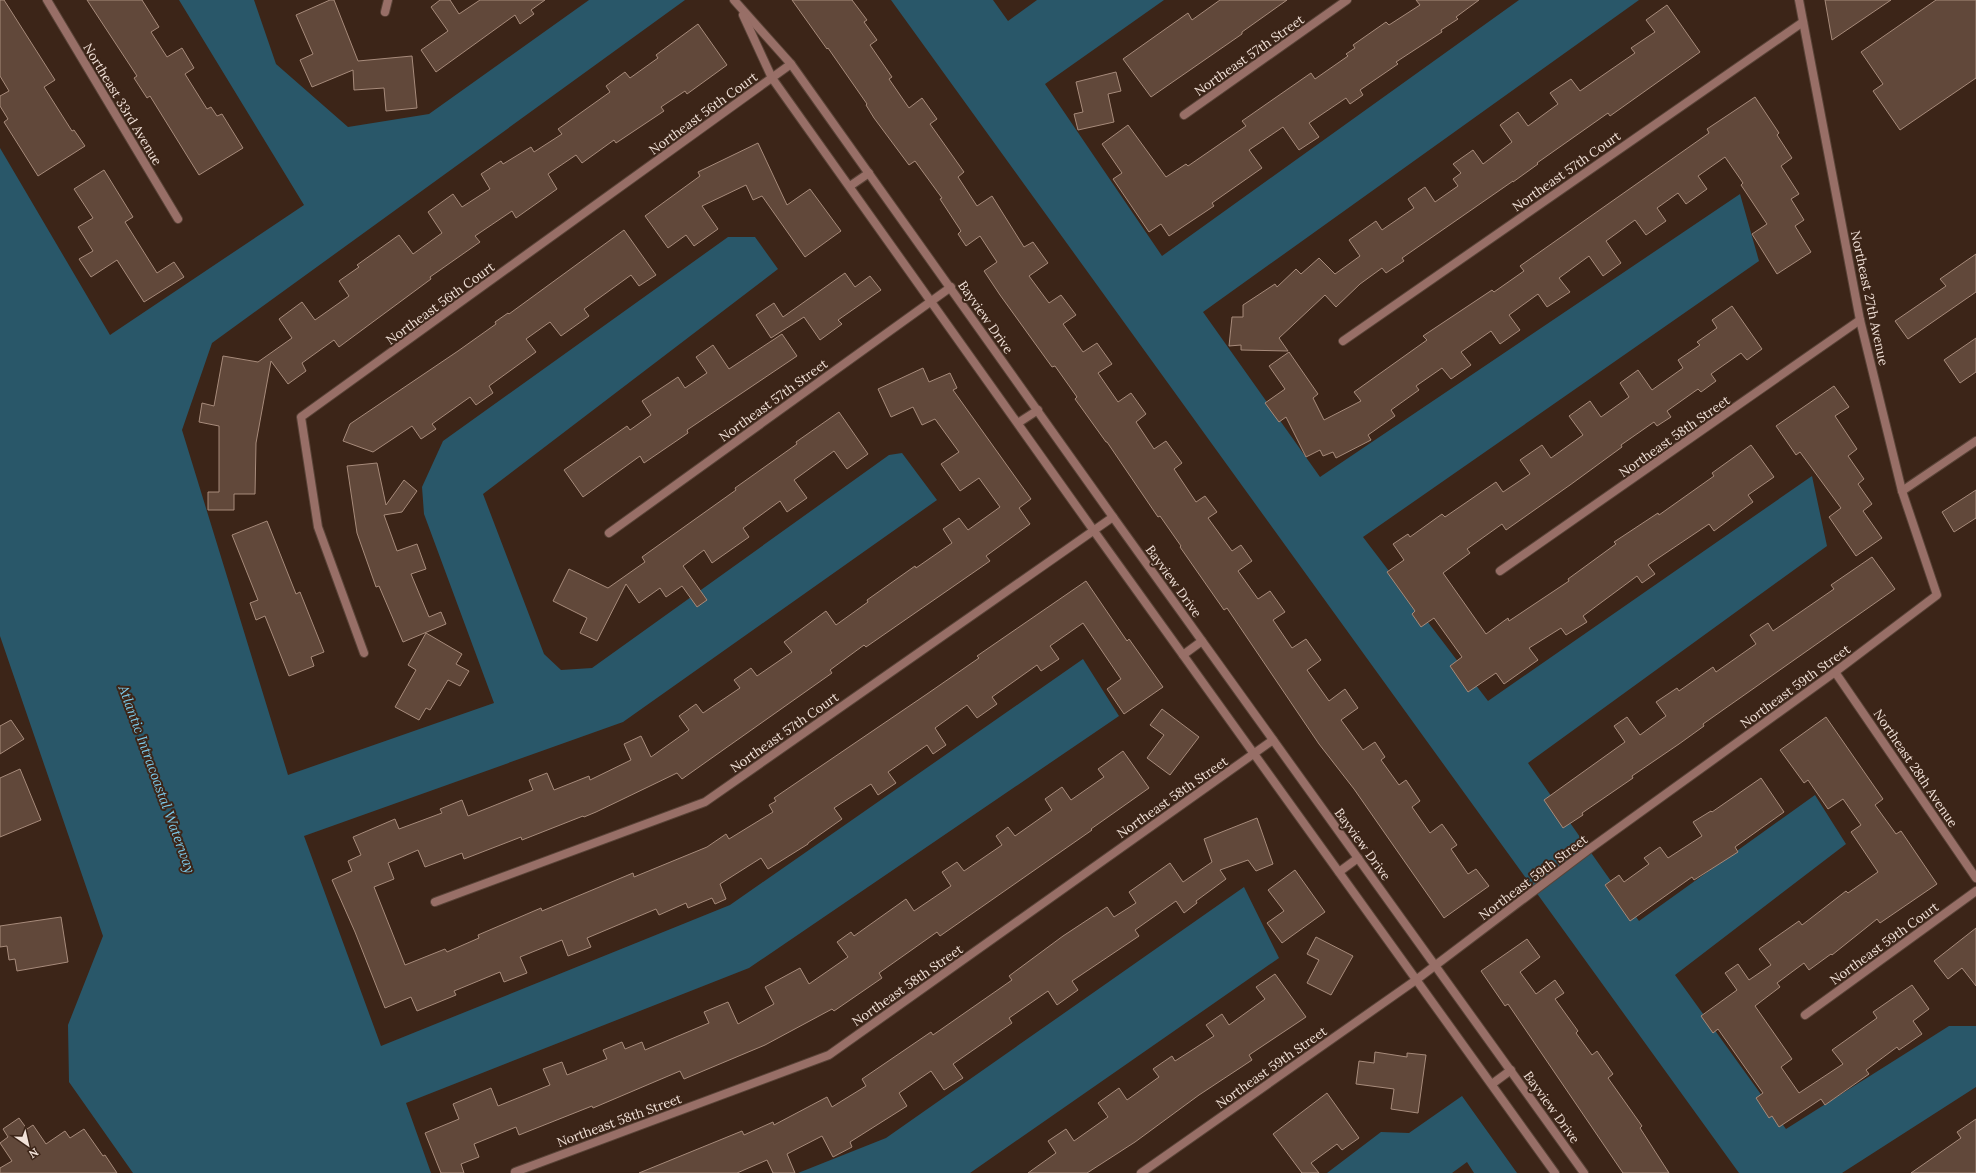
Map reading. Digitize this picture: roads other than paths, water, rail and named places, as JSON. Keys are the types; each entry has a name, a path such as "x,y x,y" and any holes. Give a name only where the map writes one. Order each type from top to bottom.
{"street":[{"name":"Northeast 33rd Avenue","path":"47,0 178,220"},
{"path":"385,12 388,0"},
{"name":"Northeast 57th Street","path":"1184,115 1347,0"},
{"name":"Northeast 27th Avenue","path":"1799,0 1860,320 1902,491 1937,596"},
{"name":"Bayview Drive","path":"737,3 791,64 1113,517 1584,1173"},
{"name":"Bayview Drive","path":"737,3 772,78 1094,531 1555,1173"},
{"name":"Northeast 57th Court","path":"1343,341 1803,22"},
{"name":"Northeast 56th Court","path":"364,653 318,527 301,417 791,64"},
{"path":"850,186 869,173"},
{"name":"Northeast 57th Street","path":"609,533 950,287"},
{"name":"Northeast 58th Street","path":"1500,571 1860,320"},
{"path":"1018,424 1038,410"},
{"path":"1902,491 1976,441"},
{"name":"Northeast 57th Court","path":"435,902 705,802 1113,517"},
{"name":"Northeast 59th Street","path":"1141,1173 1416,980 1588,850 1835,672 1937,596"},
{"path":"1183,655 1202,641"},
{"name":"Northeast 28th Avenue","path":"1835,672 1976,878"},
{"name":"Northeast 58th Street","path":"515,1172 829,1055 1273,740"},
{"path":"1339,872 1358,858"},
{"name":"Northeast 59th Court","path":"1806,1015 1976,890"},
{"path":"1492,1084 1510,1070"}],"water":[{"name":"Atlantic Intracoastal Waterway","path":"179,0 254,0 276,64 348,127 429,114 589,0 685,0 212,343 182,430 288,775 494,703 424,514 422,487 443,441 728,237 755,237 778,269 483,494 544,654 561,670 592,668 889,455 902,453 937,500 623,722 304,836 381,1046 730,905 1083,659 1119,716 749,968 406,1103 431,1173 133,1173 69,1082 68,1025 103,936 0,636 0,148 110,335 304,205"},
{"path":"891,0 993,0 1008,21 1037,0 1164,0 1045,84 1162,256 1519,0 1639,0 1203,312 1320,477 1740,194 1759,261 1363,537 1488,701 1812,476 1827,546 1528,763 1639,921 1815,795 1846,844 1675,975 1786,1129 1949,1026 1976,1026 1976,1087 1842,1173 1739,1173"},
{"path":"1244,887 1279,958 970,1173 798,1173 886,1138"},
{"path":"1462,1096 1517,1173 1474,1173 1467,1162 1452,1173 1327,1173 1381,1132 1409,1133"}]}
